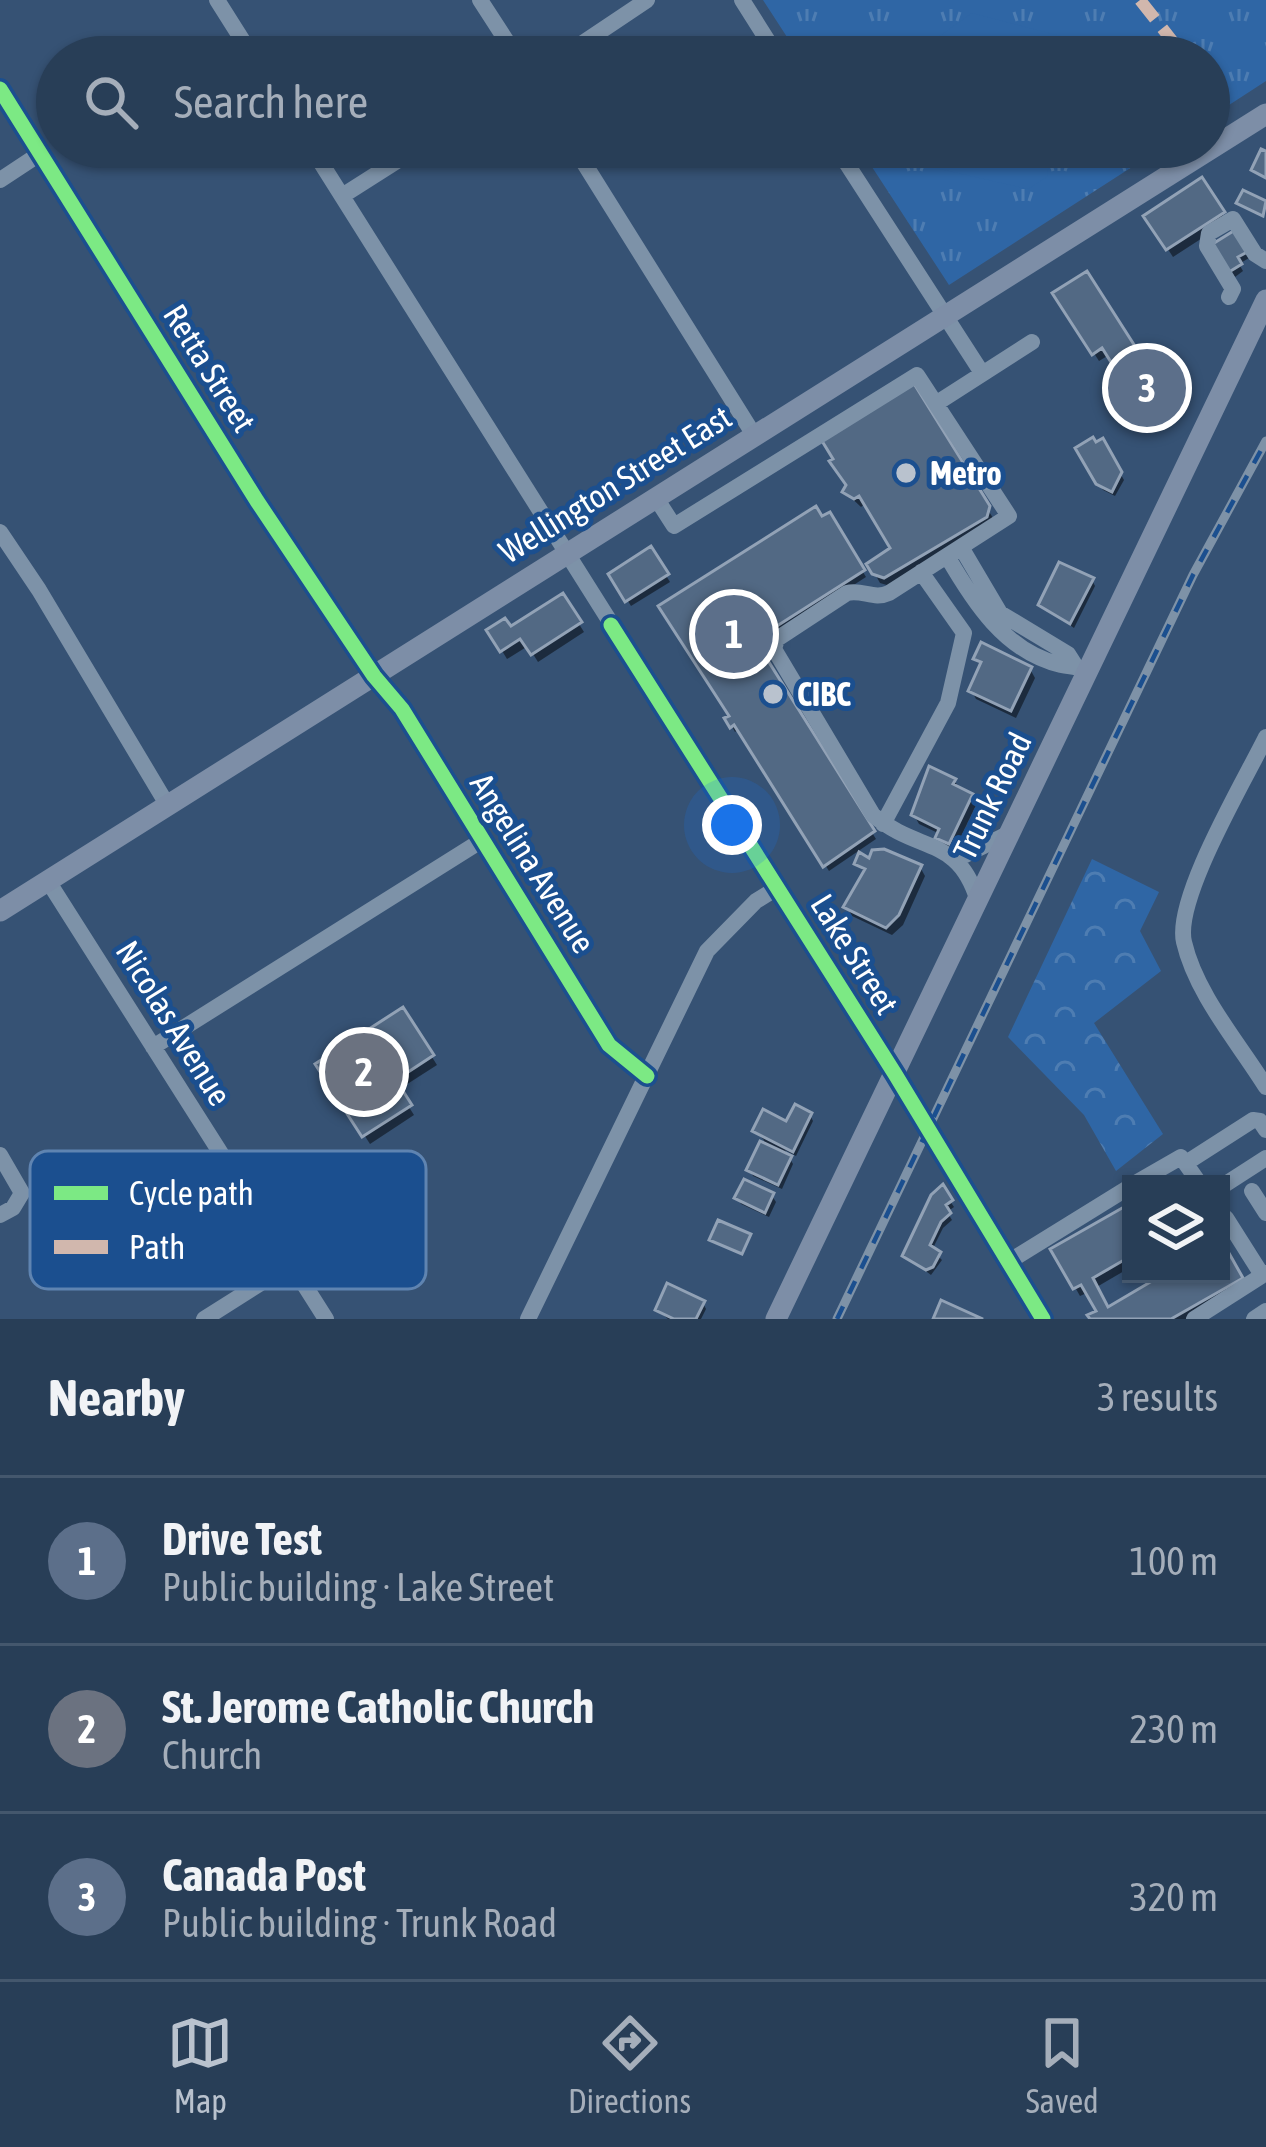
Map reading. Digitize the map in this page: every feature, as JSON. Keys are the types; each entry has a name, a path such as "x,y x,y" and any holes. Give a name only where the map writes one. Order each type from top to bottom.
{"main road":[{"name":"Wellington Street East","path":"1230,136 1266,110"},
{"name":"Wellington Street East","path":"0,911 1179,168"},
{"name":"Trunk Road","path":"776,1319 1011,832 1082,668 1266,299"}],"street":[{"path":"217,0 240,36"},
{"path":"481,0 504,36"},
{"path":"593,36 647,0"},
{"path":"742,0 765,36"},
{"name":"Retta Street","path":"0,89 36,145"},
{"path":"0,180 36,156"},
{"name":"Retta Street","path":"50,168 257,501 374,676"},
{"name":"Lake Street","path":"324,168 895,1074 1043,1319"},
{"path":"342,196 386,168"},
{"path":"587,168 754,435"},
{"path":"850,168 982,373"},
{"path":"1229,298 1233,289 1208,246 1210,233 1233,219 1255,254 1266,262"},
{"path":"937,404 1032,342"},
{"path":"656,497 674,526 917,374 1009,516 882,596 848,593 774,643 781,668 873,815 957,860 970,875 978,901"},
{"path":"782,417 800,448"},
{"path":"0,532 168,806"},
{"path":"954,551 1000,613 1068,654 1082,668"},
{"path":"883,824 948,703 964,633 921,572"},
{"name":"Angelina Avenue","path":"374,676 402,709 609,1045 647,1076"},
{"path":"1266,737 1187,899 1182,937 1195,974 1266,1087"},
{"path":"957,860 1011,832"},
{"path":"153,1047 484,839"},
{"name":"Nicolas Avenue","path":"48,881 219,1151"},
{"path":"528,1319 706,951 756,901 778,889"},
{"path":"1186,1163 1253,1120 1266,1130"},
{"path":"0,1155 22,1193 13,1208 0,1215"},
{"path":"1149,1175 1177,1158 1194,1175"},
{"path":"1230,1181 1266,1158"},
{"path":"1252,1190 1266,1213"},
{"path":"1008,1262 1122,1192"},
{"path":"1194,1319 1264,1274 1230,1224"},
{"path":"204,1319 251,1289"},
{"name":"Nicolas Avenue","path":"307,1289 326,1319"},
{"path":"1254,1319 1266,1312"}],"green space":[{"path":"763,0 1266,0 1266,81 1230,104 1230,36 786,36"},
{"path":"972,13 1060,36 940,36"},
{"path":"873,168 1130,168 949,285"},
{"path":"935,168 1048,168 1047,177 1028,189"},
{"path":"1092,859 1159,892 1140,931 1161,971 1094,1023 1163,1134 1116,1171 1084,1115 1008,1037"}],"building":[{"path":"1261,149 1266,151 1266,178 1251,170"},
{"path":"1202,177 1225,212 1166,250 1143,216"},
{"path":"1243,190 1266,201 1263,216 1236,203"},
{"path":"1235,230 1249,251 1238,257 1242,264 1229,272 1211,245"},
{"path":"1087,271 1168,398 1145,416 1102,348 1092,355 1052,293"},
{"path":"913,382 990,506 987,517 884,578 872,574 866,564 890,548 859,496 854,499 842,492 846,485 822,441"},
{"path":"1093,437 1096,442 1103,438 1122,472 1112,492 1096,484 1075,448"},
{"path":"816,506 822,516 830,512 865,570 755,640 875,831 823,867 734,725 730,728 724,718 729,716 658,606"},
{"path":"651,546 669,574 625,602 608,574"},
{"path":"1059,562 1094,578 1070,624 1038,605"},
{"path":"563,593 582,622 531,655 520,639 500,652 486,630 505,618 511,626"},
{"path":"981,642 1032,667 1011,711 968,691 981,662 973,659"},
{"path":"929,766 973,794 949,844 935,838 939,829 911,815"},
{"path":"884,849 922,865 899,915 886,928 843,907 865,869 854,864 859,852 869,858 872,850"},
{"path":"403,1007 434,1055 396,1080 412,1105 362,1137 315,1064"},
{"path":"795,1104 812,1113 793,1152 752,1131 763,1109 786,1121"},
{"path":"760,1141 792,1156 778,1185 746,1170"},
{"path":"744,1179 774,1193 765,1213 734,1198"},
{"path":"943,1184 953,1200 946,1205 951,1213 930,1245 941,1252 926,1270 902,1256 931,1195"},
{"path":"1122,1208 1122,1261 1093,1278 1108,1307 1149,1283 1230,1283 1230,1255 1243,1278 1171,1319 1090,1319 1087,1315 1096,1311 1081,1285 1073,1289 1050,1249"},
{"path":"718,1220 751,1234 742,1254 709,1240"},
{"path":"667,1283 705,1301 696,1319 674,1319 655,1310"},
{"path":"941,1300 983,1319 933,1319"}],"railway":[{"path":"837,1319 1193,575 1266,441"}],"marked path":[{"path":"1140,0 1168,36"}],"cycle path":[{"path":"0,89 36,147"},
{"path":"49,168 257,501 374,676 402,709 609,1045 647,1076"},
{"path":"611,625 895,1074 1043,1319"}],"place":[{"name":"Canada Post","path":"1147,388"},
{"name":"Metro","path":"906,473"},
{"name":"Drive Test","path":"734,634"},
{"name":"CIBC","path":"773,694"},
{"name":"St. Jerome Catholic Church","path":"364,1072"}]}
